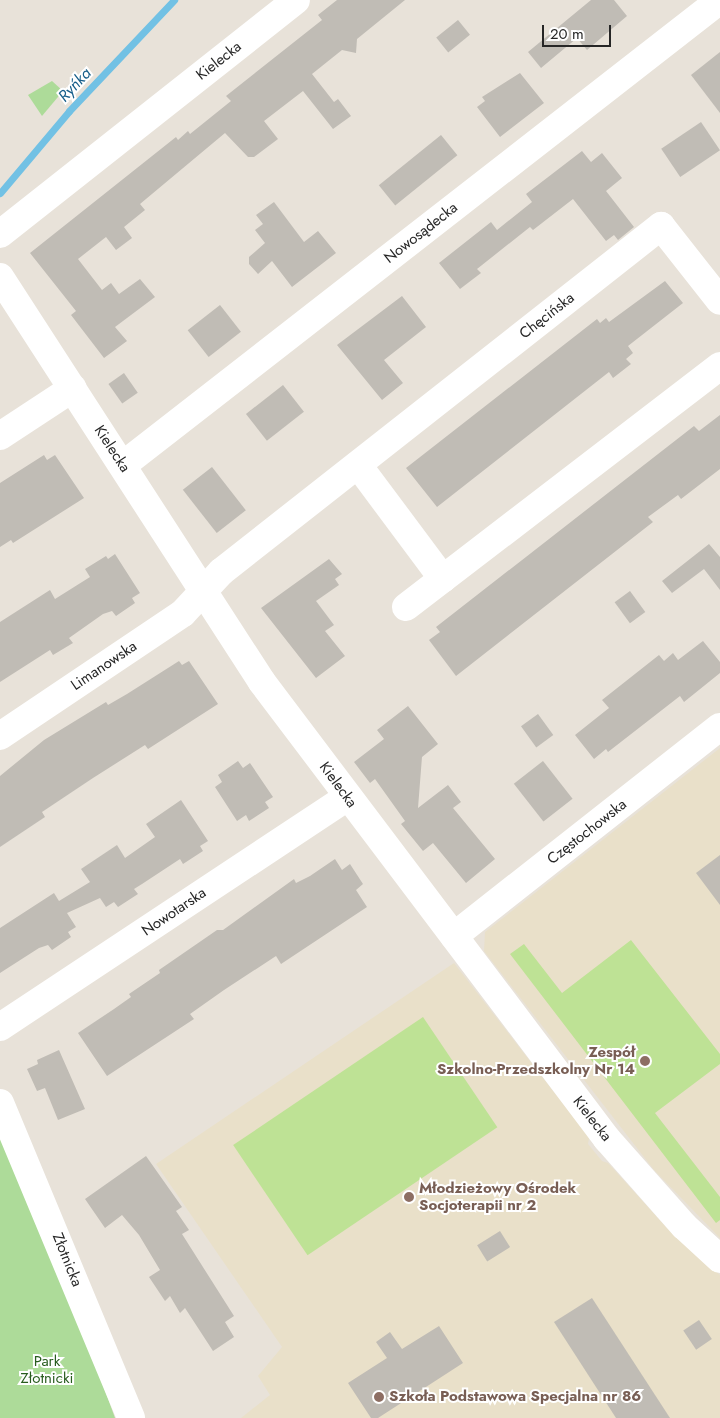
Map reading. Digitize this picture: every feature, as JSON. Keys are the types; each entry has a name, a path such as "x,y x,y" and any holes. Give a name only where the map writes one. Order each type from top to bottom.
{"street":[{"name":"Kielecka","path":"0,234 296,0"},
{"name":"Nowosądecka","path":"123,465 720,0"},
{"name":"Chęcińska","path":"204,593 221,572 661,226 720,301"},
{"name":"Kielecka","path":"0,277 251,666 347,797 607,1139 684,1226 720,1259"},
{"path":"406,607 720,366"},
{"path":"0,436 73,388"},
{"path":"358,465 443,579"},
{"name":"Limanowska","path":"0,736 183,613 204,593"},
{"name":"Częstochowska","path":"454,936 720,727"},
{"name":"Nowotarska","path":"0,1027 347,797"},
{"name":"Złotnicka","path":"0,1103 131,1418"}],"shaded area":[{"name":"Zespół Szkolno-Przedszkolny Nr 14","path":"720,748 720,1238 654,1170 484,951 485,932"},
{"name":"Młodzieżowy Ośrodek Socjoterapii nr 2","path":"454,963 585,1132 589,1138 588,1144 602,1161 608,1163 667,1228 720,1275 720,1418 241,1418 270,1395 258,1376 282,1347 156,1164"}],"green space":[{"path":"52,81 63,91 42,116 28,95"},
{"path":"631,940 720,1054 720,1064 655,1113 720,1197 720,1220 716,1223 510,954 524,944 562,993"},
{"path":"423,1017 497,1127 308,1255 233,1145"},
{"name":"Park Złotnicki","path":"0,1129 78,1316 115,1418 0,1418"}],"building":[{"path":"337,0 405,0 357,39 356,53 342,50 312,74 334,102 338,99 351,116 333,129 303,91 264,121 278,139 254,157 248,157 225,133 140,204 145,210 124,227 132,238 116,250 106,237 78,259 102,290 111,283 119,294 140,279 155,297 115,327 127,341 104,358 71,315 76,311 30,253 176,137 178,140 188,131 190,134 231,101 226,96 322,20 318,15"},
{"path":"591,0 614,0 627,16 587,50 577,38 541,68 528,52"},
{"path":"458,20 470,35 448,52 436,38"},
{"path":"720,52 720,113 691,75"},
{"path":"520,73 544,103 500,137 477,107 485,101 482,97"},
{"path":"701,122 720,150 680,177 661,149"},
{"path":"441,135 457,155 395,206 379,185"},
{"path":"582,151 591,162 602,153 622,178 606,191 634,227 618,240 614,235 606,241 573,199 533,230 530,227 477,269 481,273 460,289 439,263 491,222 497,230 532,202 526,194"},
{"path":"274,202 304,242 318,231 336,253 292,287 272,261 258,274 249,264 249,257 265,243 255,230 263,224 256,215"},
{"path":"665,281 683,303 628,346 633,353 626,359 631,364 613,378 609,372 437,507 406,468 597,319 600,323 606,318 609,322"},
{"path":"402,296 426,327 384,360 403,383 382,400 337,345"},
{"path":"220,305 241,332 209,357 188,330"},
{"path":"124,373 138,393 122,404 108,384"},
{"path":"283,385 304,412 267,441 246,414"},
{"path":"720,415 720,469 681,499 678,495 648,517 653,522 456,676 429,640 440,632 436,627 694,426 699,431"},
{"path":"44,455 47,460 55,455 84,498 13,543 11,540 0,547 0,483"},
{"path":"212,467 246,510 217,533 183,490"},
{"path":"709,544 720,557 720,590 704,569 672,593 662,581"},
{"path":"115,554 140,593 132,598 135,603 116,616 112,611 103,614 69,638 73,643 53,655 50,650 0,682 0,622 50,590 55,599 90,577 85,569 106,556 108,559"},
{"path":"329,559 342,574 335,579 339,585 316,601 334,625 325,631 345,656 316,678 261,608"},
{"path":"630,591 645,612 630,623 615,602"},
{"path":"703,641 720,662 720,673 684,702 680,696 608,752 606,749 594,759 575,735 609,708 602,700 659,655 664,661 673,653 678,660"},
{"path":"179,661 182,665 189,661 218,704 148,749 145,745 93,778 42,812 45,817 0,847 0,776 44,740 106,702 108,705 127,694"},
{"path":"408,706 438,744 422,757 418,808 448,785 461,802 453,808 495,859 466,883 433,843 423,851 401,824 405,821 375,779 370,783 354,762 384,739 377,730"},
{"path":"538,714 553,735 536,747 521,726"},
{"path":"238,761 243,768 250,763 273,797 265,802 269,808 249,821 246,815 237,821 215,787 222,782 218,775"},
{"path":"543,761 573,799 543,822 514,784"},
{"path":"181,800 208,841 200,846 203,851 183,864 180,859 134,889 138,894 118,907 114,902 106,907 100,898 67,913 76,927 68,932 71,937 52,950 48,945 39,948 0,973 0,928 54,893 59,901 90,882 81,869 117,845 125,858 155,837 146,824"},
{"path":"720,855 720,905 696,873"},
{"path":"335,859 342,870 350,864 363,884 356,890 367,907 281,964 276,956 190,1014 194,1019 107,1076 78,1033 131,997 129,994 160,973 159,970 217,930 223,930 294,879 296,883"},
{"path":"59,1050 85,1109 58,1120 45,1088 37,1091 27,1069 38,1064 37,1060"},
{"path":"146,1156 182,1207 176,1211 189,1230 182,1234 234,1316 225,1322 234,1337 213,1351 185,1308 180,1313 170,1296 165,1301 149,1277 160,1270 139,1235 122,1215 105,1228 85,1199"},
{"path":"500,1231 510,1247 487,1261 477,1245"},
{"path":"592,1298 670,1418 616,1418 554,1322"},
{"path":"699,1320 712,1339 696,1350 683,1331"},
{"path":"439,1326 463,1363 378,1418 371,1418 348,1383 387,1358 376,1342 390,1332 402,1349"}],"waterway":[{"name":"Ryńka","path":"0,193 69,111 174,0"}],"place":[{"name":"Zespół Szkolno-Przedszkolny Nr 14","path":"645,1061"},
{"name":"Młodzieżowy Ośrodek Socjoterapii nr 2","path":"409,1197"},
{"name":"Szkoła Podstawowa Specjalna nr 86","path":"379,1397"}]}
